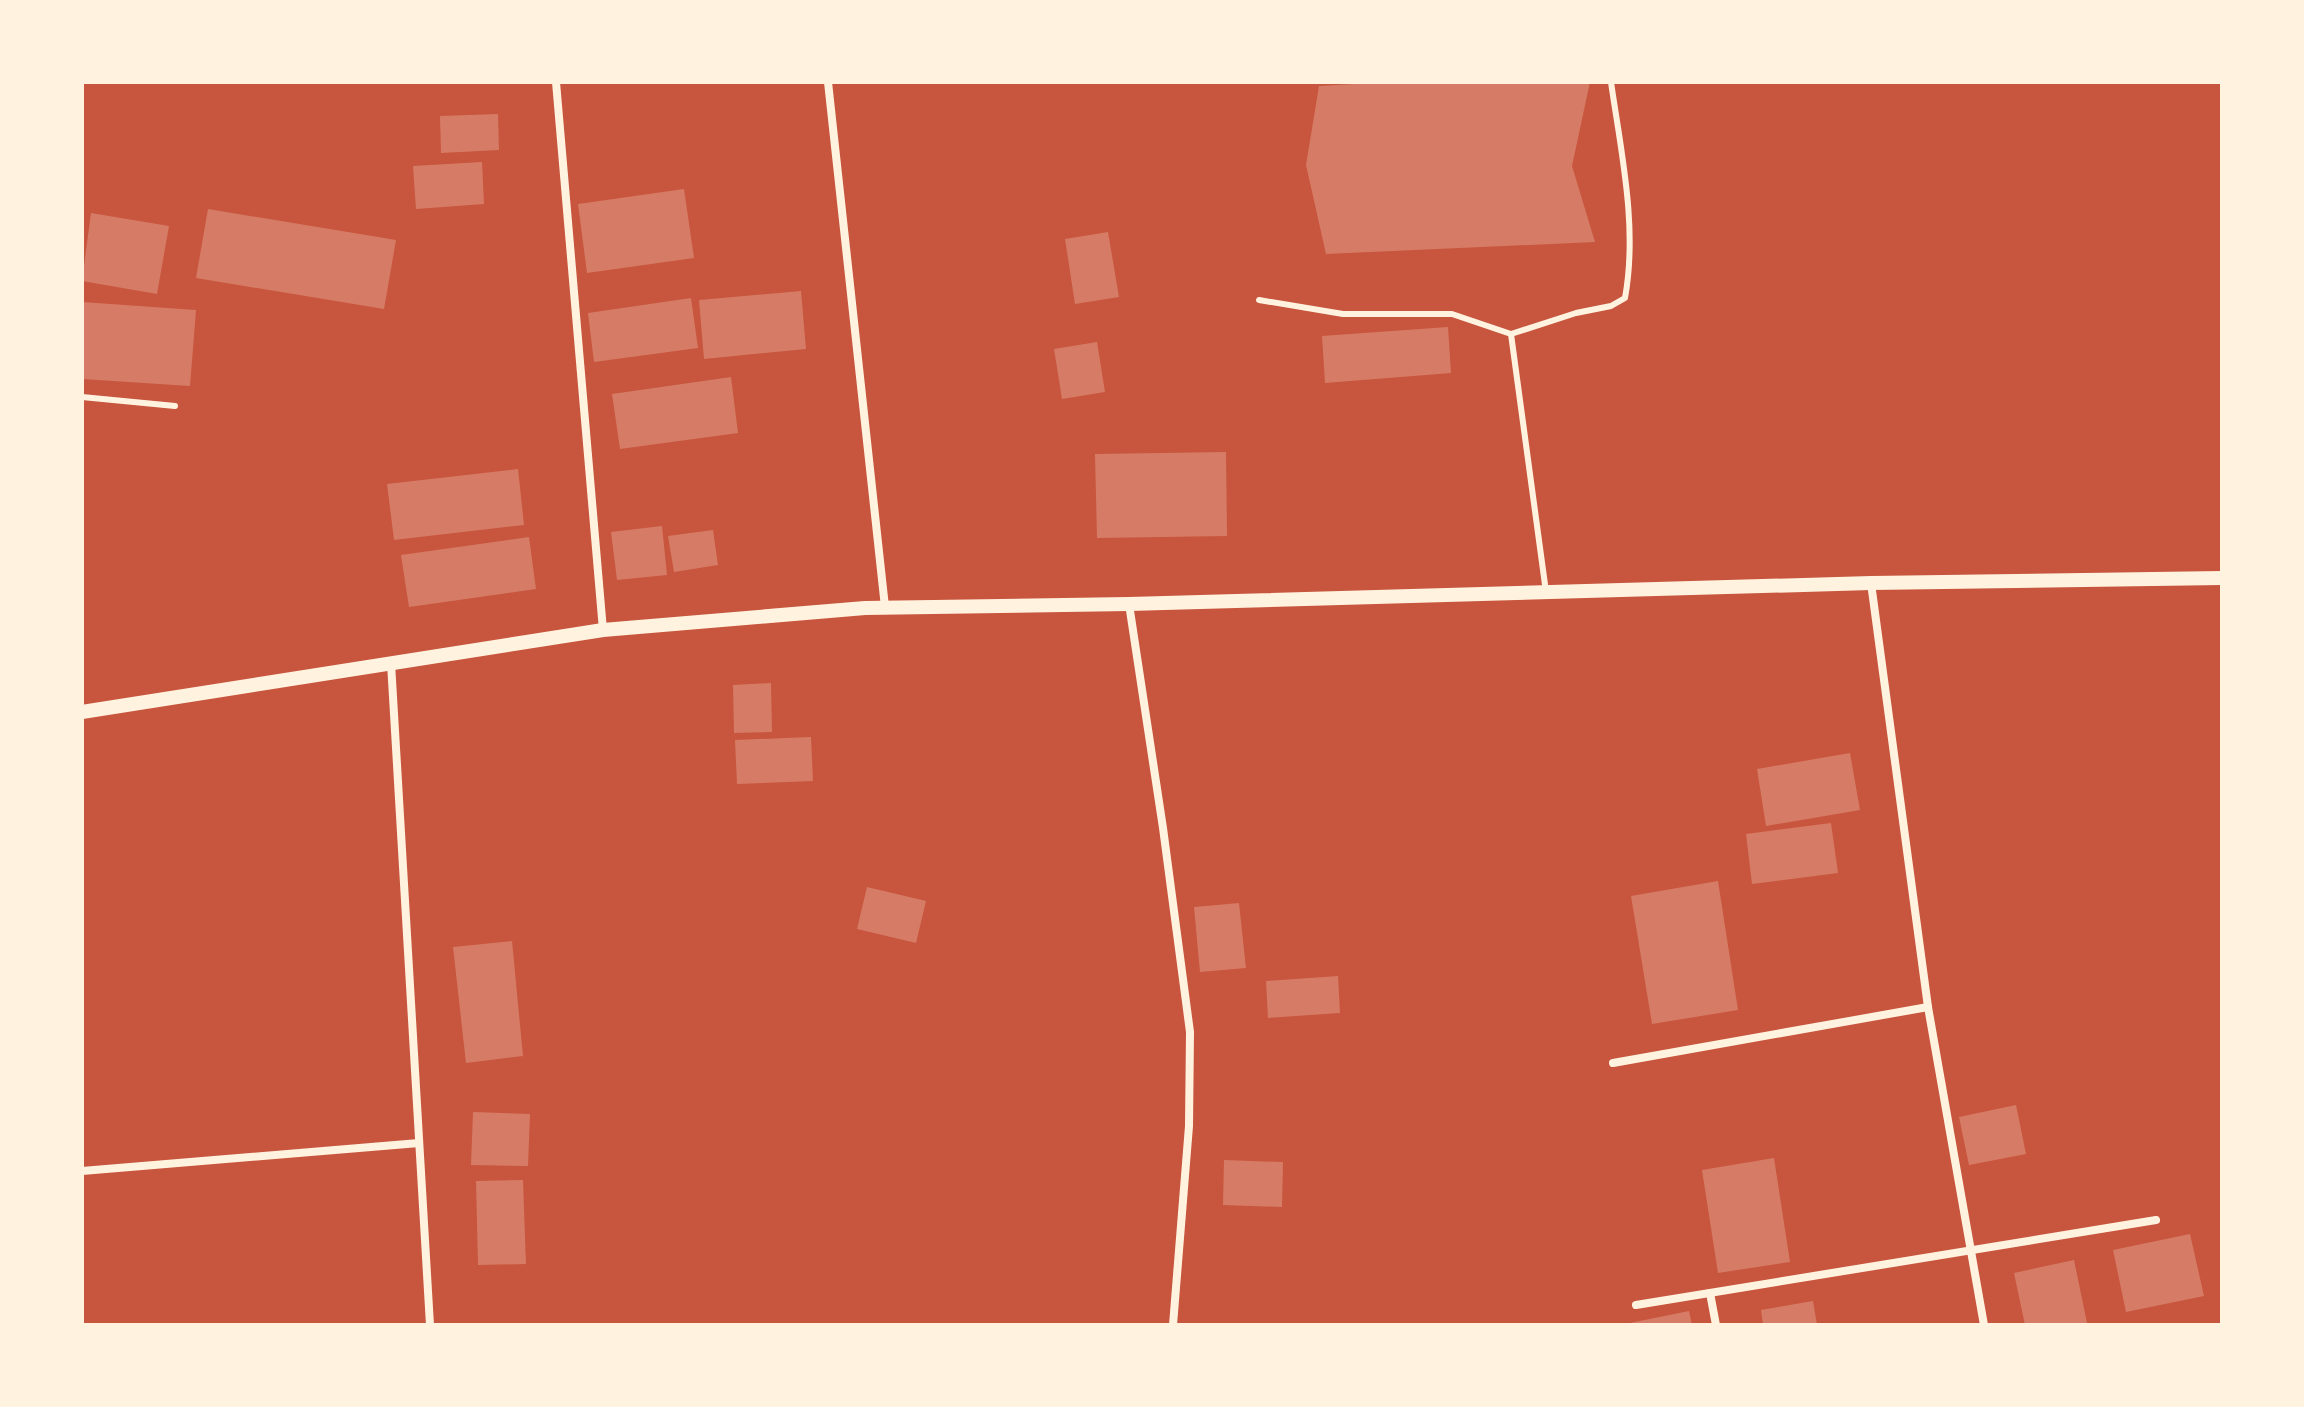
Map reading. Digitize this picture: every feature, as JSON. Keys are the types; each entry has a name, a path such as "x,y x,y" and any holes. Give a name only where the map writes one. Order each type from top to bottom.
{"street":[{"path":"556,82 603,630"},
{"path":"828,82 885,607"},
{"path":"82,712 603,630 885,607 1129,604 1871,583 2222,578"},
{"path":"1871,583 1928,1007 1984,1325"},
{"path":"1129,604 1190,1032 1189,1126 1173,1325"},
{"path":"391,662 430,1325"},
{"path":"1613,1063 1928,1007"},
{"path":"82,1171 419,1143"},
{"path":"1636,1305 2156,1220"},
{"path":"1710,1293 1716,1325"}],"lane":[{"path":"1259,300 1343,314 1452,314 1511,334 1576,313 1611,306 1625,298 1631,248 1611,82"},
{"path":"1511,334 1546,592"},
{"path":"82,397 175,406"}],"building":[{"path":"1389,82 1590,82 1572,166 1595,242 1326,254 1306,165 1319,86"},
{"path":"498,114 499,150 441,153 440,116"},
{"path":"482,162 484,204 416,209 413,166"},
{"path":"684,189 694,258 587,273 578,204"},
{"path":"208,209 396,240 384,309 196,278"},
{"path":"91,213 169,226 157,294 82,281"},
{"path":"1108,232 1119,297 1075,304 1065,239"},
{"path":"801,291 806,349 704,359 699,300"},
{"path":"691,298 698,348 594,362 588,313"},
{"path":"82,302 196,310 190,386 82,379"},
{"path":"1448,327 1451,373 1325,383 1322,336"},
{"path":"1097,342 1105,392 1062,399 1054,349"},
{"path":"731,377 738,433 620,449 612,394"},
{"path":"1226,452 1227,536 1097,538 1095,454"},
{"path":"518,469 524,525 394,540 387,484"},
{"path":"662,526 667,575 617,580 611,532"},
{"path":"713,530 718,565 674,572 668,536"},
{"path":"529,537 536,589 409,607 401,555"},
{"path":"771,683 772,732 734,733 733,685"},
{"path":"811,737 813,781 737,784 735,740"},
{"path":"1850,753 1860,810 1766,826 1757,769"},
{"path":"1831,823 1838,873 1752,884 1746,834"},
{"path":"1718,881 1738,1010 1652,1024 1631,896"},
{"path":"867,887 926,901 916,943 857,929"},
{"path":"1239,903 1246,968 1200,972 1194,907"},
{"path":"512,941 523,1056 466,1063 453,947"},
{"path":"1338,976 1340,1013 1268,1018 1266,981"},
{"path":"2016,1105 2026,1154 1969,1165 1959,1117"},
{"path":"473,1112 530,1114 528,1166 471,1165"},
{"path":"1774,1158 1790,1262 1718,1273 1702,1170"},
{"path":"1224,1160 1283,1162 1282,1207 1223,1205"},
{"path":"523,1180 526,1264 478,1265 476,1181"},
{"path":"2190,1234 2204,1296 2126,1312 2113,1250"},
{"path":"2074,1260 2087,1323 2025,1325 2014,1273"},
{"path":"1813,1301 1817,1325 1763,1325 1761,1310"},
{"path":"1689,1311 1692,1325 1625,1325 1625,1324"}]}
